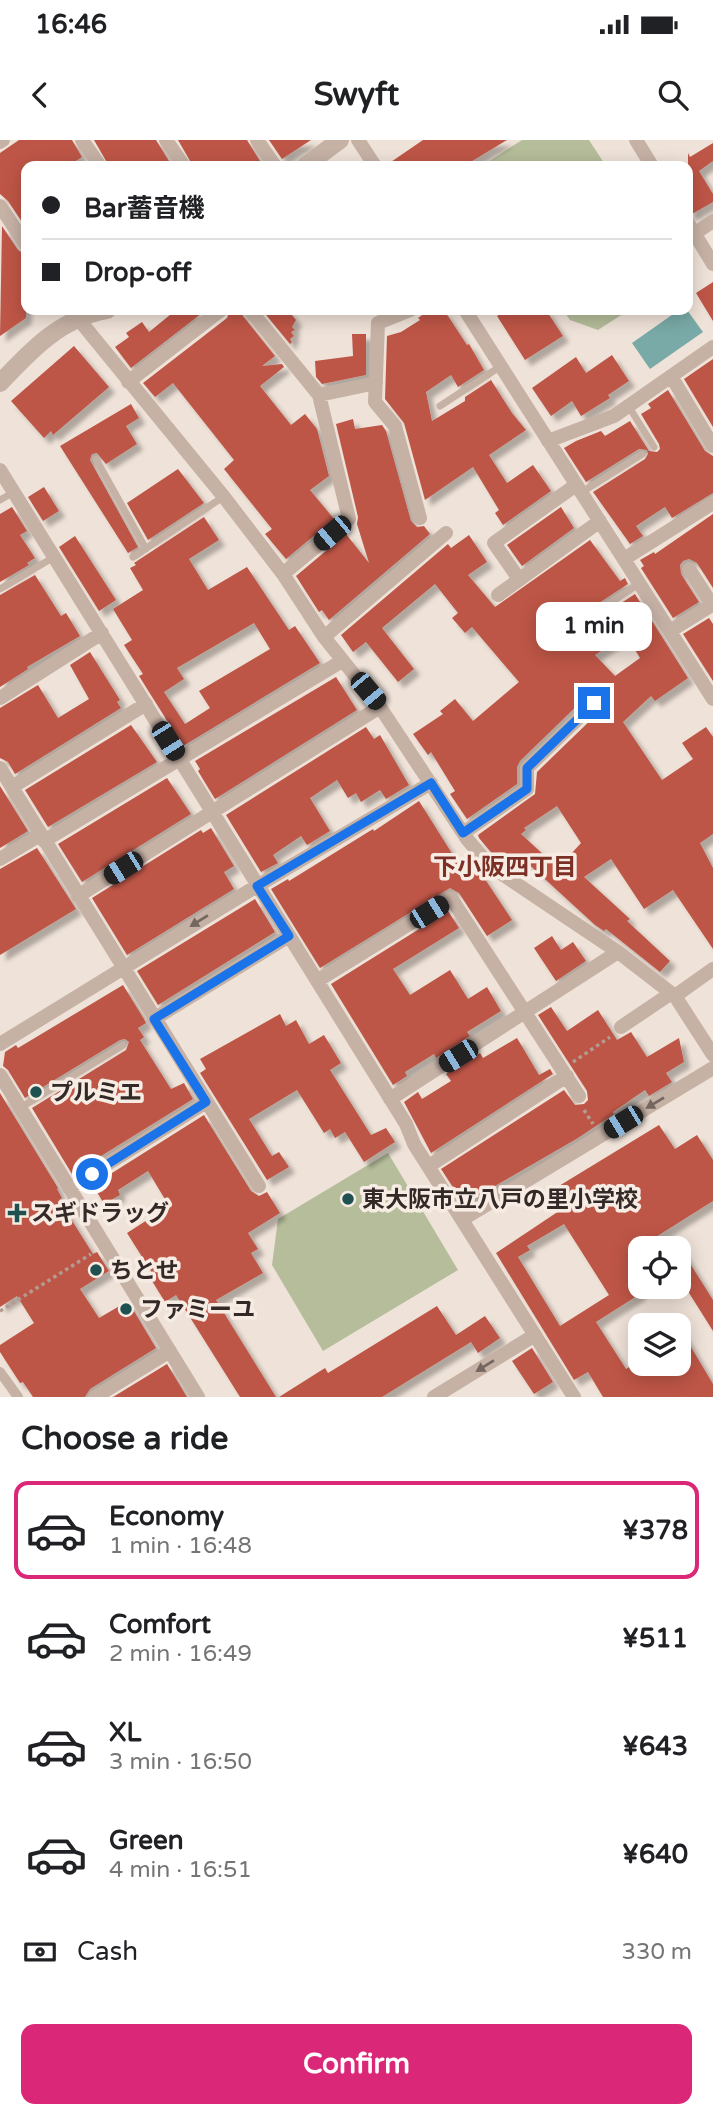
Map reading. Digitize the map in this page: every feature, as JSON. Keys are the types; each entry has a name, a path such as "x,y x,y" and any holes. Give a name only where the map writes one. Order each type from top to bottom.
{"street":[{"path":"82,140 97,161"},
{"path":"166,140 181,161"},
{"path":"257,140 272,161"},
{"path":"312,161 340,140"},
{"path":"358,140 372,161"},
{"path":"636,140 649,161"},
{"path":"0,206 21,227"},
{"path":"693,228 713,221"},
{"path":"693,232 713,264"},
{"path":"0,383 35,345 74,315"},
{"path":"76,315 283,574 324,637 380,706 463,833 491,866 618,952 673,995 713,1055"},
{"path":"128,382 214,315"},
{"path":"254,315 319,395 349,520 283,574"},
{"path":"398,315 378,323 375,402 395,426 420,518"},
{"path":"468,315 713,699"},
{"path":"548,441 614,416 713,347"},
{"path":"671,376 713,446"},
{"path":"319,395 376,383"},
{"path":"0,470 574,1397"},
{"path":"519,579 494,543 579,489"},
{"path":"624,559 710,510"},
{"path":"498,595 600,521"},
{"path":"324,637 446,533"},
{"path":"670,631 712,605 689,569"},
{"path":"0,698 102,633"},
{"path":"0,859 180,759 342,661"},
{"path":"463,833 527,789 527,768 594,703"},
{"path":"12,787 146,704"},
{"path":"78,896 380,706"},
{"path":"0,768 258,1186"},
{"path":"0,1044 431,783"},
{"path":"317,981 451,898 579,1096"},
{"path":"154,1019 289,936"},
{"path":"390,1099 618,952"},
{"path":"621,1027 713,969"},
{"path":"463,1220 713,1068"},
{"path":"429,1166 564,1072"},
{"path":"0,1075 198,1397"},
{"path":"69,1188 206,1102"},
{"path":"434,1397 535,1335"},
{"path":"95,1397 170,1350"},
{"path":"0,1372 18,1397"}],"lane":[{"path":"440,406 501,366"},
{"path":"629,407 654,447"},
{"path":"579,489 642,454"},
{"path":"96,459 146,549"},
{"path":"0,500 14,492"},
{"path":"133,556 224,497"},
{"path":"0,589 55,557"},
{"path":"547,644 640,583"},
{"path":"20,1108 123,1045"}],"path":[{"path":"564,1072 619,1032 621,1027"},
{"path":"579,1096 578,1101 601,1136"},
{"path":"0,1311 105,1245"}],"green space":[{"path":"522,140 589,140 603,161 490,161"},
{"path":"566,315 621,315 598,330 570,320"},
{"path":"388,1153 458,1270 323,1351 272,1265 278,1219"}],"water":[{"path":"672,315 691,315 703,332 650,369 632,343"}],"building":[{"path":"19,140 72,140 82,157 76,161 21,161 21,220 0,194 0,153"},
{"path":"94,140 156,140 169,161 106,161"},
{"path":"178,140 247,140 260,161 190,161"},
{"path":"269,140 311,140 282,159"},
{"path":"423,140 507,140 472,161 392,161"},
{"path":"713,143 713,161 699,171 713,194 713,202 693,213 693,161 688,161 688,153 690,157"},
{"path":"2,226 21,252 21,315 26,315 26,318 0,336"},
{"path":"713,282 713,321 696,293"},
{"path":"170,315 200,315 131,368 115,347 129,337 126,333 142,322 149,332"},
{"path":"228,315 243,315 275,356 262,366 282,364 284,367 260,386 291,425 305,414 317,429 329,476 310,490 334,519 286,559 265,534 272,529 224,469 234,460 173,383 155,397 143,383"},
{"path":"266,315 292,315 296,320 292,327 295,330 291,332 294,336 290,339 290,344"},
{"path":"422,315 447,315 484,370 458,387 451,375 426,392 432,421 465,401 465,397 491,380 526,430 489,455 507,483 533,465 551,491 503,525 495,513 499,510 473,467 425,500 404,423 385,399 387,336 401,332 420,320 418,318"},
{"path":"549,315 563,336 525,360 497,316"},
{"path":"352,334 366,334 366,375 322,384 316,377 315,361 353,356"},
{"path":"74,346 109,387 53,435 51,431 44,438 11,401"},
{"path":"612,355 629,381 608,395 610,398 581,416 572,401 551,416 532,388 576,357 586,373"},
{"path":"713,359 713,427 684,379"},
{"path":"668,390 705,451 713,456 713,493 672,518 665,507 636,526 643,536 630,544 593,492 645,459 647,450 639,449 586,482 564,448 601,431 605,436 630,421 649,451 657,452 660,449 659,444 641,414 651,408 648,404"},
{"path":"131,404 139,418 126,426 137,444 106,464 97,453 92,454 90,460 138,547 128,553 60,446"},
{"path":"353,419 355,429 382,425 411,521 417,527 424,526 430,534 329,620 322,610 319,612 296,576 346,534 369,563 357,524 358,517 336,424"},
{"path":"178,469 204,503 148,540 127,503"},
{"path":"44,487 59,511 43,521 28,497"},
{"path":"12,507 27,531 20,535 35,558 27,563 29,565 0,582 0,514"},
{"path":"561,507 574,528 522,566 507,545"},
{"path":"713,514 713,588 697,563 689,559 683,561 680,565 681,574 699,602 673,618 641,568 644,566 640,560 654,552 655,554"},
{"path":"204,517 219,540 189,559 208,590 247,567 289,630 295,626 320,663 183,746 139,676 143,674 124,645 132,640 113,609 143,590 130,568 136,565 134,563","holes":["254,623 270,649 199,691 210,708 185,724 164,692 184,679 177,668"]},
{"path":"469,535 487,562 468,575 495,607 590,540 620,581 625,578 628,584 544,639 541,644 542,648 550,649 635,594 688,678 655,701 651,696 623,722 662,780 693,759 682,743 706,727 713,737 713,834 700,843 713,868 713,949 673,890 644,909 611,859 584,877 670,961 660,972 606,929 604,931 595,925 522,858 514,865 500,852 495,857 479,838 478,835 535,794 537,772 601,710 603,701 600,696 587,696 520,761 517,767 517,784 467,819 450,794 455,791 431,752 428,755 413,734 443,714 440,711 455,699 473,721 519,682 472,627 465,633 452,618 458,613 435,584 382,628 414,669 398,682 366,642 353,652 341,635 448,544 451,548","holes":["626,635 640,658 615,676 595,655","557,806 581,843 558,868 521,834 526,830 524,828"]},
{"path":"75,536 116,600 99,611 59,547"},
{"path":"35,575 61,616 66,613 80,636 27,667 28,669 0,687 0,595"},
{"path":"709,618 713,624 713,681 683,634"},
{"path":"90,652 120,700 117,702 121,708 15,774 8,762 0,758 0,708 38,685 58,718 89,699 70,665"},
{"path":"336,677 357,710 215,799 195,761"},
{"path":"131,725 157,762 48,827 25,790"},
{"path":"366,727 374,739 380,735 409,785 386,799 380,790 361,802 356,793 348,798 337,780 310,798 330,831 307,845 301,836 273,855 278,863 261,872 226,815"},
{"path":"167,778 191,814 82,882 58,844"},
{"path":"0,786 28,831 0,848"},
{"path":"419,801 463,871 475,864 512,920 487,936 459,893 450,888 320,968 271,889 288,879 289,881 373,829 374,831"},
{"path":"211,828 234,866 224,872 234,889 127,955 92,898 201,830 203,833"},
{"path":"37,848 76,909 0,955 0,869"},
{"path":"255,899 275,932 158,1005 137,971"},
{"path":"448,911 459,928 393,969 410,995 450,970 468,999 487,987 501,1011 467,1032 470,1036 436,1058 434,1054 405,1072 407,1076 393,1085 331,984"},
{"path":"552,936 561,950 573,942 586,961 556,981 534,948"},
{"path":"123,985 146,1023 138,1028 144,1037 140,1040 171,1089 184,1083 193,1099 72,1174 32,1108 126,1050 129,1042 120,1040 25,1098 3,1066 5,1052 16,1045 18,1048"},
{"path":"551,1007 567,1031 598,1010 617,1040 631,1032 647,1057 679,1038 684,1062 666,1073 672,1082 649,1096 645,1090 578,1138 464,1204 441,1169 564,1090 575,1105 584,1104 588,1100 587,1091 538,1015"},
{"path":"280,1014 286,1026 296,1020 309,1044 324,1035 341,1063 330,1070 371,1135 386,1128 395,1142 364,1162 345,1132 335,1138 330,1129 324,1133 297,1090 249,1119 272,1156 279,1152 289,1167 267,1180 200,1073 206,1069 200,1059"},
{"path":"517,1038 539,1075 550,1069 553,1074 431,1153 404,1102 418,1092 422,1099 451,1081 446,1074 480,1053 483,1058"},
{"path":"0,1093 58,1188 62,1198 59,1200 93,1254 97,1252 109,1271 80,1289 99,1318 128,1301 156,1348 90,1389 85,1397 33,1397 23,1382 20,1383 0,1352 0,1345 34,1323 17,1296 0,1307"},
{"path":"204,1115 251,1191 259,1196 267,1192 280,1213 248,1233 258,1249 251,1253 263,1273 216,1300 276,1397 240,1397 176,1295 165,1302 152,1281 156,1279 127,1233 169,1206 148,1171 118,1190 120,1195 104,1204 93,1185"},
{"path":"659,1125 675,1149 697,1135 713,1160 713,1201 657,1236 628,1236 628,1299 632,1299 596,1322 626,1369 628,1368 628,1376 691,1376 691,1347 713,1384 713,1397 603,1397 588,1372 574,1380 496,1253 565,1207 554,1189","holes":["564,1224 609,1295 560,1326 518,1257 530,1250 527,1246"]},
{"path":"691,1265 713,1300 713,1331 691,1296"},
{"path":"437,1306 456,1335 485,1316 500,1338 478,1353 471,1342 382,1397 279,1397 325,1368 328,1373"},
{"path":"532,1348 553,1382 534,1394 512,1361"},
{"path":"167,1364 187,1397 113,1397"}],"place":[{"name":"プルミエ","path":"36,1092"},
{"name":"東大阪市立八戸の里小学校","path":"348,1199"},
{"name":"スギドラッグ","path":"17,1213"},
{"name":"ちとせ","path":"96,1270"},
{"name":"ファミーユ","path":"126,1309"}],"district":[{"name":"下小阪四丁目","path":"505,867"}],"route":[{"path":"92,1174 206,1102 154,1019 289,936 257,886 431,783 463,833 527,789 527,768 594,703"}]}
